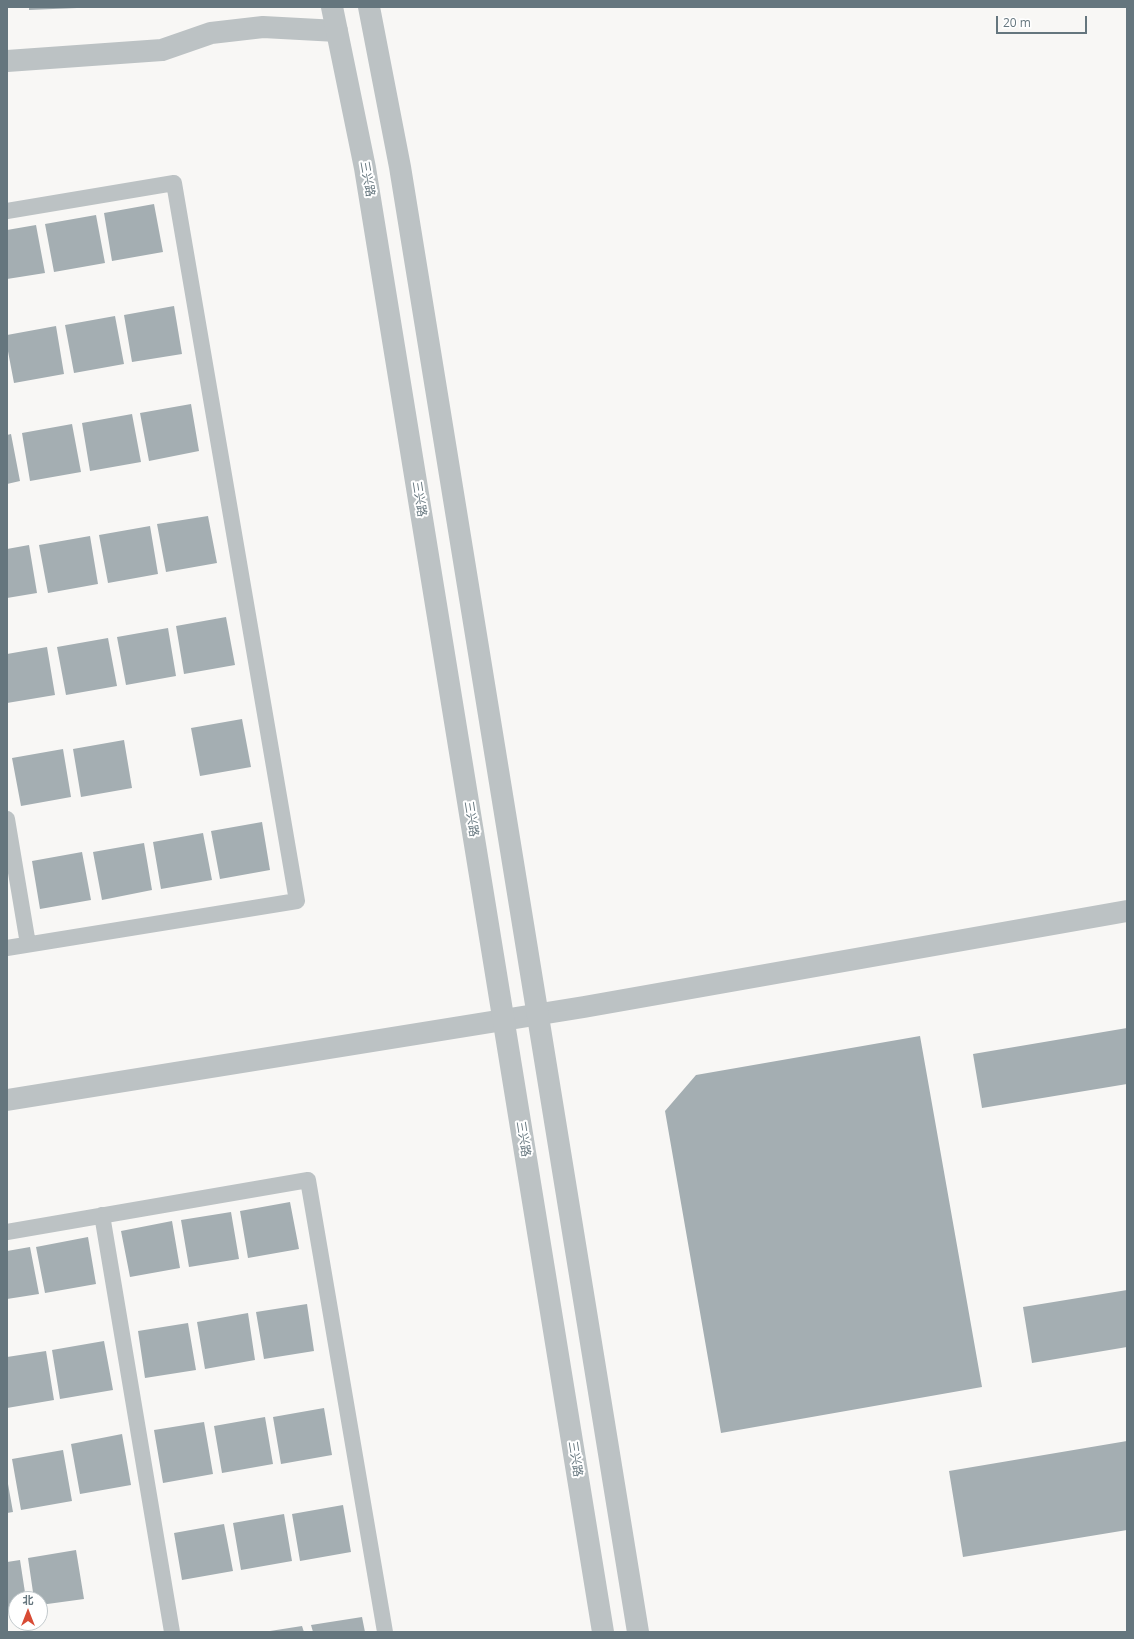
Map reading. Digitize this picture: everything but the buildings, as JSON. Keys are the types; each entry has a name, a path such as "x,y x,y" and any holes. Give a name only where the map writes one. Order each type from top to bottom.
{"street":[{"name":"三兴路","path":"332,7 365,168 603,1632"},
{"path":"369,7 400,167 638,1632"},
{"path":"7,61 162,50 212,33 263,27 337,31"},
{"path":"7,1100 503,1020 1127,912"}],"lane":[{"path":"7,211 174,182 297,901 7,948"},
{"path":"7,819 28,944"},
{"path":"7,1232 308,1180 385,1632"},
{"path":"102,1215 172,1632"}]}
